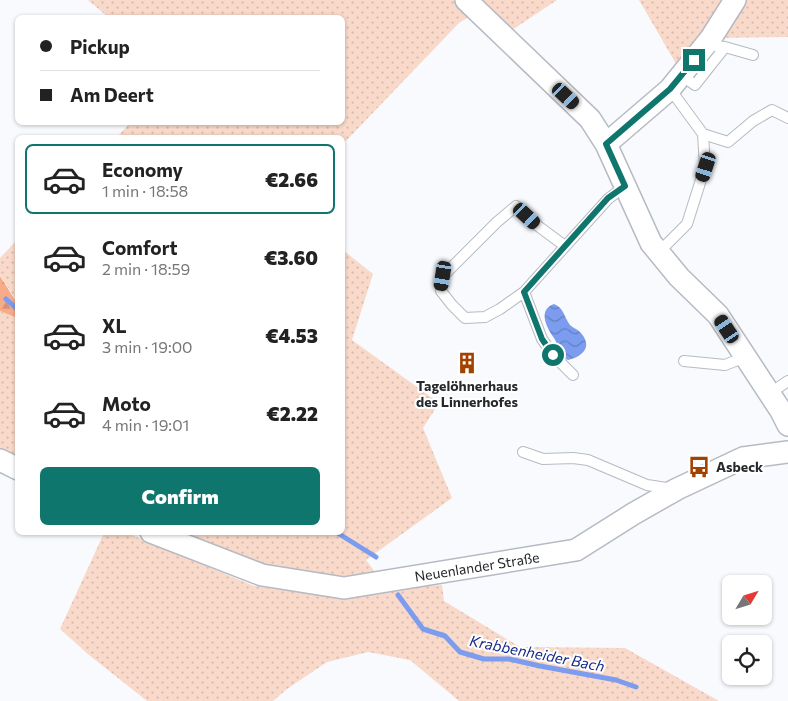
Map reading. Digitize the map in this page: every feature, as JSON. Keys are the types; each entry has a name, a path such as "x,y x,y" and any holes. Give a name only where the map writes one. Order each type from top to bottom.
{"street":[{"path":"466,0 590,119 606,144 651,243 679,277 718,315 781,411 788,425"},
{"path":"606,144 715,46 736,0"},
{"name":"Neuenlander Straße","path":"159,535 262,575 344,588 576,550 677,489 743,458 788,452"},
{"path":"0,460 15,468"}],"lane":[{"path":"715,46 753,55"},
{"path":"658,252 687,224 706,167 703,134 676,82"},
{"path":"703,134 728,142 753,121 772,110 788,118"},
{"path":"565,246 538,226 516,206 496,222 443,276 441,291 465,318 485,317 500,309 524,292 608,198 625,186"},
{"path":"524,292 542,339 553,355 573,374"},
{"path":"684,361 725,365 745,357"},
{"path":"769,394 788,381"},
{"path":"523,452 543,459 573,458 588,460 647,484 677,489"}],"shaded area":[{"path":"88,0 456,0 472,15 459,23 345,142 345,135 119,135 128,125 345,125 345,15 106,15"},
{"path":"473,0 557,0 509,32"},
{"path":"639,0 732,0 679,69"},
{"path":"738,0 788,0 788,37 716,38"},
{"path":"15,242 15,299 0,275 0,258"},
{"path":"345,252 373,274 352,340 439,403 423,428 452,498 366,560 375,572 354,576 317,577 272,571 173,535 310,535 315,538 310,535 345,535"},
{"path":"0,311 15,317 15,460 0,452"},
{"path":"103,535 132,535 254,586 334,595 393,588 442,585 444,601 520,647 625,648 719,701 459,701 410,660 368,652 327,662 287,689 273,701 147,701 89,655 60,629"}],"green space":[{"path":"0,276 15,300 15,317 0,311"}],"water":[{"path":"554,304 560,308 570,325 580,332 586,342 585,350 582,353 568,360 562,357 545,320 546,310"}],"waterway":[{"name":"Krabbenheider Bach","path":"6,299 15,307"},
{"name":"Krabbenheider Bach","path":"341,535 376,557"},
{"name":"Krabbenheider Bach","path":"398,595 423,629 445,636 460,652 484,659 509,659 616,680 636,687"}],"place":[{"name":"Tagelöhnerhaus des Linnerhofes","path":"467,363"},
{"name":"Asbeck","path":"699,467"}],"route":[{"path":"553,355 542,339 524,292 608,198 625,186 606,144 670,89 694,60"}]}
